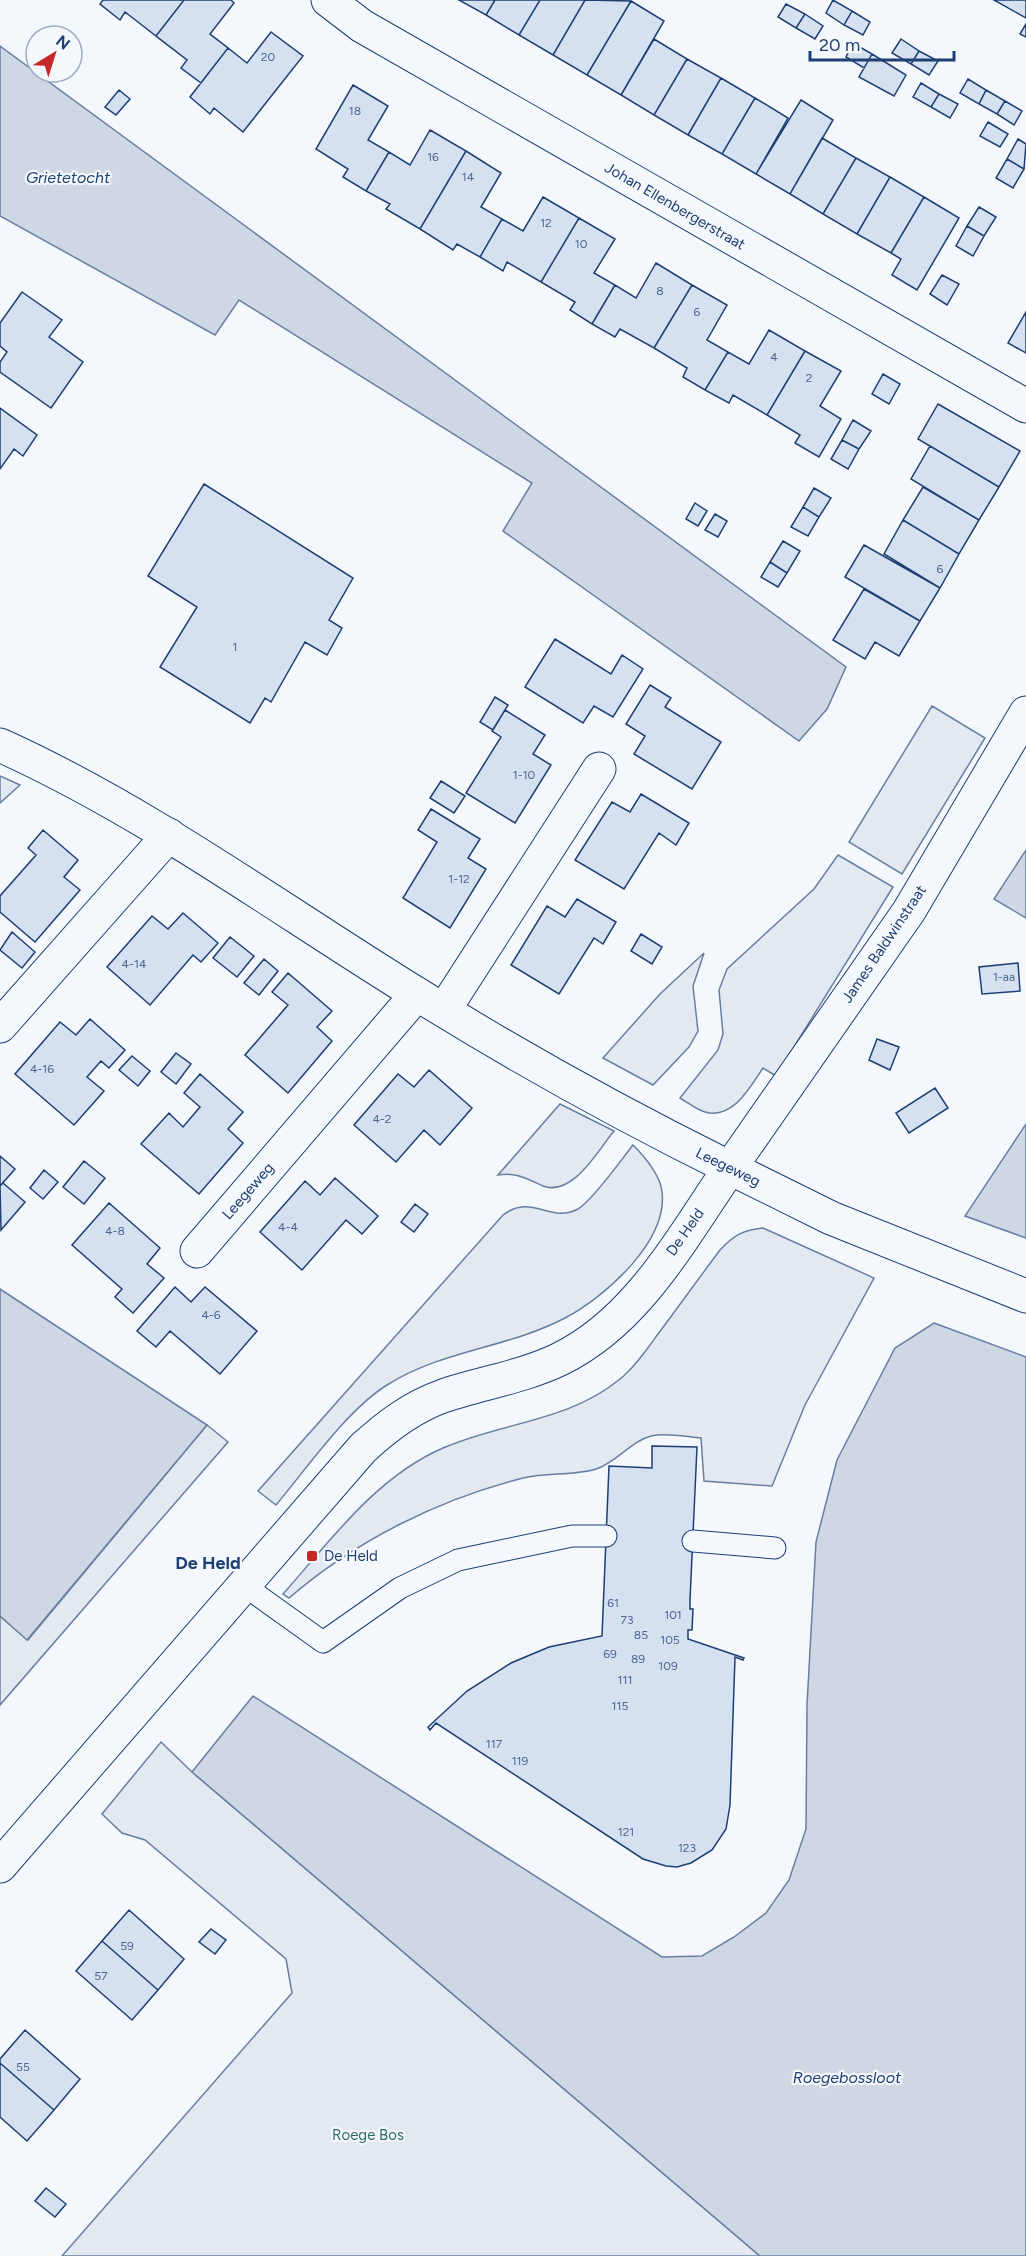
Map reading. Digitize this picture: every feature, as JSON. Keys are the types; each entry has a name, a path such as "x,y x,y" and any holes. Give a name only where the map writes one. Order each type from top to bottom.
{"street":[{"name":"Johan Ellenbergerstraat","path":"328,0 362,26 1026,406"},
{"name":"James Baldwinstraat","path":"730,1168 909,911 1026,713"},
{"name":"Leegeweg","path":"0,746 97,793 169,835 430,1002 578,1090 831,1218 1026,1296"},
{"name":"Leegeweg","path":"197,1251 430,1002 599,769"},
{"path":"0,1026 169,835"},
{"name":"De Held","path":"0,1866 242,1584 363,1448 386,1427 412,1410 440,1397 531,1372 588,1343 614,1323 636,1300 730,1168"}],"lane":[{"path":"242,1584 323,1642 400,1588 458,1560 572,1536 606,1536"},
{"path":"693,1541 775,1548"}],"green space":[{"path":"932,706 985,738 902,874 849,842"},
{"path":"0,776 20,785 0,803"},
{"path":"838,855 893,887 776,1076 763,1068 740,1100 724,1111 705,1112 695,1108 680,1098 718,1050 723,1034 719,990 727,969 814,889"},
{"path":"704,953 693,986 698,1031 689,1047 653,1085 603,1058 660,994"},
{"path":"560,1104 614,1131 584,1170 564,1185 554,1188 516,1175 498,1175"},
{"path":"633,1145 656,1175 661,1186 662,1206 657,1226 646,1245 616,1281 581,1308 543,1328 430,1364 387,1385 342,1424 276,1505 258,1491 503,1215 513,1209 523,1207 559,1213 568,1213 578,1209 599,1189"},
{"path":"763,1228 874,1278 805,1405 772,1486 704,1481 701,1438 651,1436 637,1442 610,1462 596,1469 579,1473 523,1478 429,1510 399,1524 342,1558 289,1598 283,1594 356,1512 396,1475 419,1460 465,1439 557,1413 600,1393 620,1379 640,1358 720,1250 739,1234"},
{"path":"207,1425 228,1442 0,1705 0,1616 28,1640"},
{"name":"Roege Bos","path":"161,1742 192,1772 760,2256 62,2256 292,1993 286,1959 145,1840 122,1833 102,1814"}],"water":[{"name":"Grietetocht","path":"0,46 24,64 24,84 52,84 846,667 827,709 799,741 503,531 532,483 239,300 215,335 0,216"},
{"path":"1026,850 1026,918 994,899"},
{"path":"1026,1124 1026,1238 965,1216"},
{"path":"0,1289 207,1425 27,1640 0,1616"},
{"name":"Roegebossloot","path":"934,1323 1026,1357 1026,2256 760,2256 192,1772 253,1696 662,1957 702,1956 734,1937 766,1913 789,1880 806,1829 807,1705 816,1542 837,1460 895,1348"}],"building":[{"path":"103,0 184,0 156,36 125,12 120,20 100,4"},
{"path":"184,0 231,0 234,3 210,34 228,48 201,83 181,68 187,60 156,36"},
{"path":"459,0 495,0 486,15"},
{"path":"495,0 540,0 519,35 486,15"},
{"path":"540,0 585,0 553,55 519,35"},
{"path":"585,0 631,1 587,75 553,55"},
{"path":"833,0 852,11 844,25 826,13"},
{"path":"994,0 1026,0 1026,18"},
{"path":"631,1 664,21 621,95 587,75"},
{"path":"786,4 805,14 796,28 778,17"},
{"path":"852,11 870,22 863,35 844,25"},
{"path":"805,14 823,26 815,39 796,28"},
{"path":"1026,24 1026,37 1020,34"},
{"path":"271,32 303,56 243,132 214,108 210,114 190,97 228,48 247,63"},
{"path":"654,39 687,59 654,115 621,95"},
{"path":"901,39 919,51 911,64 892,53"},
{"path":"853,43 872,54 864,68 846,57"},
{"path":"919,51 938,61 929,75 911,64"},
{"path":"872,54 906,75 894,96 859,77"},
{"path":"687,59 721,78 688,135 654,115"},
{"path":"721,78 755,98 722,154 688,135"},
{"path":"968,79 986,90 979,104 960,93"},
{"path":"921,83 939,94 931,107 913,97"},
{"path":"353,85 388,106 368,140 389,152 366,191 343,177 348,169 316,149"},
{"path":"119,90 130,99 116,115 105,107"},
{"path":"986,90 1005,101 997,114 979,104"},
{"path":"939,94 958,104 950,118 931,107"},
{"path":"755,98 788,118 756,174 722,154"},
{"path":"801,100 833,120 790,194 756,174"},
{"path":"1005,101 1022,111 1014,125 997,114"},
{"path":"988,122 1008,134 1000,147 980,136"},
{"path":"430,130 466,151 420,229 386,209 390,204 366,191 389,152 410,165"},
{"path":"822,138 856,158 823,214 790,194"},
{"path":"1018,139 1026,144 1024,169 1007,159"},
{"path":"466,151 501,173 481,207 502,219 480,257 457,244 453,250 420,229"},
{"path":"856,158 890,177 857,234 823,214"},
{"path":"1007,159 1024,169 1013,188 996,178"},
{"path":"890,177 924,197 891,253 857,234"},
{"path":"543,197 579,218 541,282 507,262 503,271 480,257 502,219 523,231"},
{"path":"924,197 959,218 917,290 892,275 901,259 891,253"},
{"path":"979,207 996,217 984,236 967,226"},
{"path":"579,218 615,239 594,273 615,285 592,324 570,310 575,302 541,282"},
{"path":"967,226 984,236 973,256 956,246"},
{"path":"656,263 692,285 654,348 620,329 615,337 592,324 615,285 636,298"},
{"path":"942,275 959,284 947,305 930,294"},
{"path":"692,285 727,305 707,340 728,352 705,390 683,377 687,368 654,348"},
{"path":"22,292 62,320 49,337 83,362 51,408 0,372 0,362 7,352 0,346 0,323"},
{"path":"1026,312 1026,353 1008,343"},
{"path":"769,330 805,351 767,415 733,395 729,403 705,390 728,352 749,364"},
{"path":"805,351 841,371 820,406 841,419 819,457 795,443 800,435 767,415"},
{"path":"883,374 900,384 889,404 872,394"},
{"path":"938,404 1020,451 999,487 918,439"},
{"path":"0,408 37,435 23,456 14,449 0,469"},
{"path":"853,420 871,431 859,449 842,440"},
{"path":"842,440 859,449 848,469 831,459"},
{"path":"930,446 999,487 979,520 911,479"},
{"path":"204,484 353,578 329,620 342,628 327,655 305,642 271,702 265,698 250,723 160,667 197,607 148,576"},
{"path":"923,487 979,520 959,554 903,520"},
{"path":"814,488 831,498 819,517 803,507"},
{"path":"695,503 707,511 698,526 686,519"},
{"path":"803,507 819,517 808,536 791,527"},
{"path":"715,514 727,521 718,537 705,530"},
{"path":"903,520 959,554 940,588 884,554"},
{"path":"783,541 800,551 787,573 770,562"},
{"path":"864,545 940,588 920,621 845,577"},
{"path":"770,562 787,573 778,587 761,577"},
{"path":"864,589 920,621 899,656 875,642 865,659 833,640"},
{"path":"555,639 611,674 622,655 643,669 613,717 594,706 583,723 525,687"},
{"path":"650,685 671,698 665,707 721,742 692,789 634,754 645,736 626,724"},
{"path":"495,697 508,705 493,730 480,722"},
{"path":"505,710 545,735 533,754 551,765 515,823 466,793 501,737 492,731"},
{"path":"441,781 465,796 454,813 430,798"},
{"path":"641,794 689,823 676,845 659,833 624,889 575,860 612,802 630,812"},
{"path":"431,809 480,839 468,858 486,869 450,928 403,898 437,842 418,830"},
{"path":"43,830 78,860 64,877 80,890 35,942 0,912 0,896 36,855 28,848"},
{"path":"577,899 616,922 603,944 594,938 559,994 511,965 547,906 565,917"},
{"path":"183,913 218,943 201,962 193,955 150,1005 107,967 152,916 168,929"},
{"path":"12,932 35,952 22,968 0,950"},
{"path":"641,934 662,947 652,964 631,951"},
{"path":"230,937 254,956 237,977 213,958"},
{"path":"264,959 278,971 259,995 244,983"},
{"path":"1018,963 1020,991 982,994 979,967"},
{"path":"288,973 332,1011 317,1027 332,1041 288,1093 245,1055 288,1005 272,992"},
{"path":"90,1019 125,1050 109,1068 101,1061 87,1077 104,1091 74,1125 15,1074 60,1022 76,1035"},
{"path":"877,1039 899,1047 890,1070 869,1060"},
{"path":"176,1053 191,1064 176,1084 161,1072"},
{"path":"132,1056 150,1071 138,1086 119,1070"},
{"path":"429,1070 472,1108 440,1145 424,1130 396,1162 354,1125 398,1074 414,1087"},
{"path":"200,1074 243,1112 228,1129 243,1143 199,1194 141,1144 169,1113 183,1127 200,1107 184,1093"},
{"path":"935,1088 948,1108 909,1133 896,1113"},
{"path":"0,1156 15,1169 0,1186"},
{"path":"84,1161 105,1178 84,1204 63,1187"},
{"path":"44,1170 58,1182 43,1199 30,1188"},
{"path":"335,1178 378,1216 362,1234 346,1220 302,1270 260,1232 305,1181 320,1195"},
{"path":"3,1183 25,1202 1,1230 0,1186"},
{"path":"109,1203 160,1248 147,1264 164,1278 133,1313 115,1297 122,1289 72,1245"},
{"path":"415,1204 428,1214 414,1232 401,1222"},
{"path":"175,1287 191,1302 205,1287 257,1331 220,1374 170,1331 156,1347 137,1331"},
{"path":"652,1446 697,1447 690,1600 690,1609 693,1609 692,1630 688,1630 688,1639 744,1658 743,1660 735,1657 730,1805 726,1829 712,1850 691,1863 677,1867 643,1859 436,1723 430,1730 428,1727 467,1691 511,1663 549,1647 602,1636 609,1466 652,1468"},
{"path":"129,1910 184,1959 158,1990 102,1941"},
{"path":"211,1929 226,1940 215,1954 199,1942"},
{"path":"102,1941 158,1990 132,2020 76,1971"},
{"path":"25,2030 80,2079 54,2110 0,2063 0,2059"},
{"path":"0,2063 54,2110 27,2141 0,2117"},
{"path":"46,2188 66,2204 55,2217 35,2201"}],"place":[{"name":"De Held","path":"312,1556"}],"district":[{"name":"De Held","path":"208,1563"}]}
